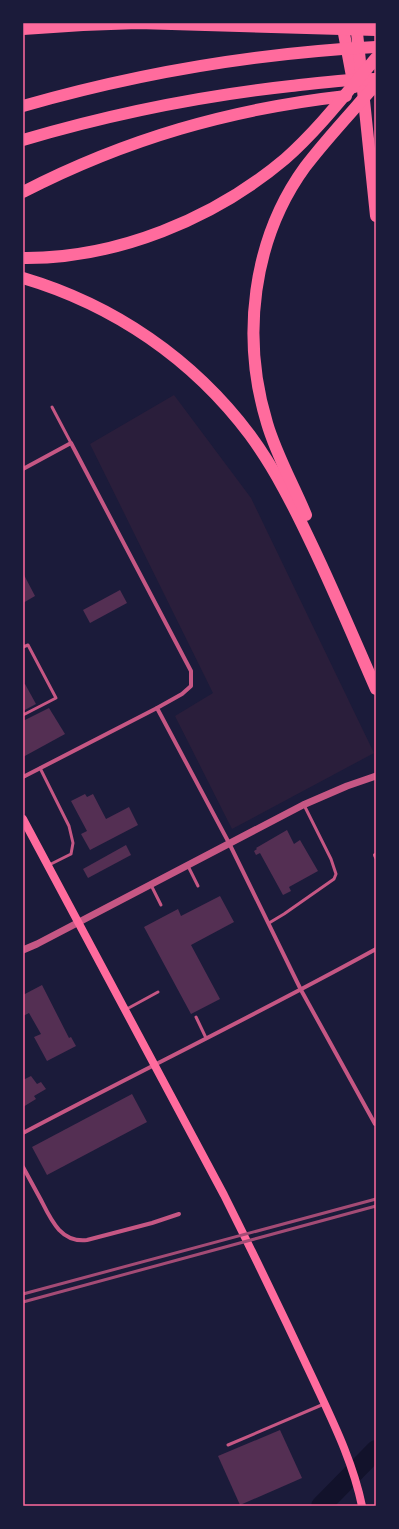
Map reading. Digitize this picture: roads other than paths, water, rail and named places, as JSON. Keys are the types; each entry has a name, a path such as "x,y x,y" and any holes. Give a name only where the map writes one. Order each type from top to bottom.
{"highway":[{"path":"23,29 138,23 322,26 376,30"},
{"path":"343,23 376,48"},
{"path":"343,23 373,190"},
{"path":"356,23 376,216"},
{"path":"322,26 376,69"},
{"path":"23,106 99,86 147,76 250,59 329,50 376,48"},
{"path":"23,258 50,257 97,251 138,240 176,226 213,207 247,186 284,159 302,142 376,58"},
{"path":"23,140 105,117 154,107 256,90 376,79"},
{"path":"376,84 305,167 288,196 275,224 262,259 255,298 254,348 257,382 267,423 307,519 336,595 376,689"},
{"path":"23,192 58,174 101,155 175,130 278,105 376,93"},
{"path":"23,278 94,305 128,324 161,346 217,395 250,436 278,478 336,595"}],"main road":[{"path":"23,819 231,1208 345,1448 362,1506"}],"street":[{"path":"23,469 72,443 191,671 191,686 182,694 23,777"},
{"path":"157,708 229,843 301,990 376,1124"},
{"path":"23,950 188,866 303,805 347,786 376,776"},
{"path":"23,1133 301,990 376,949"},
{"path":"23,1167 55,1226 72,1239 87,1240 152,1223 179,1214"}],"lane":[{"path":"52,407 72,443"},
{"path":"23,648 28,645 56,698 23,715"},
{"path":"40,768 68,826 73,843 71,854 48,866"},
{"path":"269,923 334,879 336,874 331,859 303,805"},
{"path":"188,866 198,886"},
{"path":"151,885 161,905"},
{"path":"125,1010 158,992"},
{"path":"196,1016 206,1038"},
{"path":"228,1445 325,1404"}],"waterway":[{"path":"321,1506 376,1450"}],"railway":[{"path":"23,1294 376,1199"},
{"path":"23,1302 376,1206"}]}
